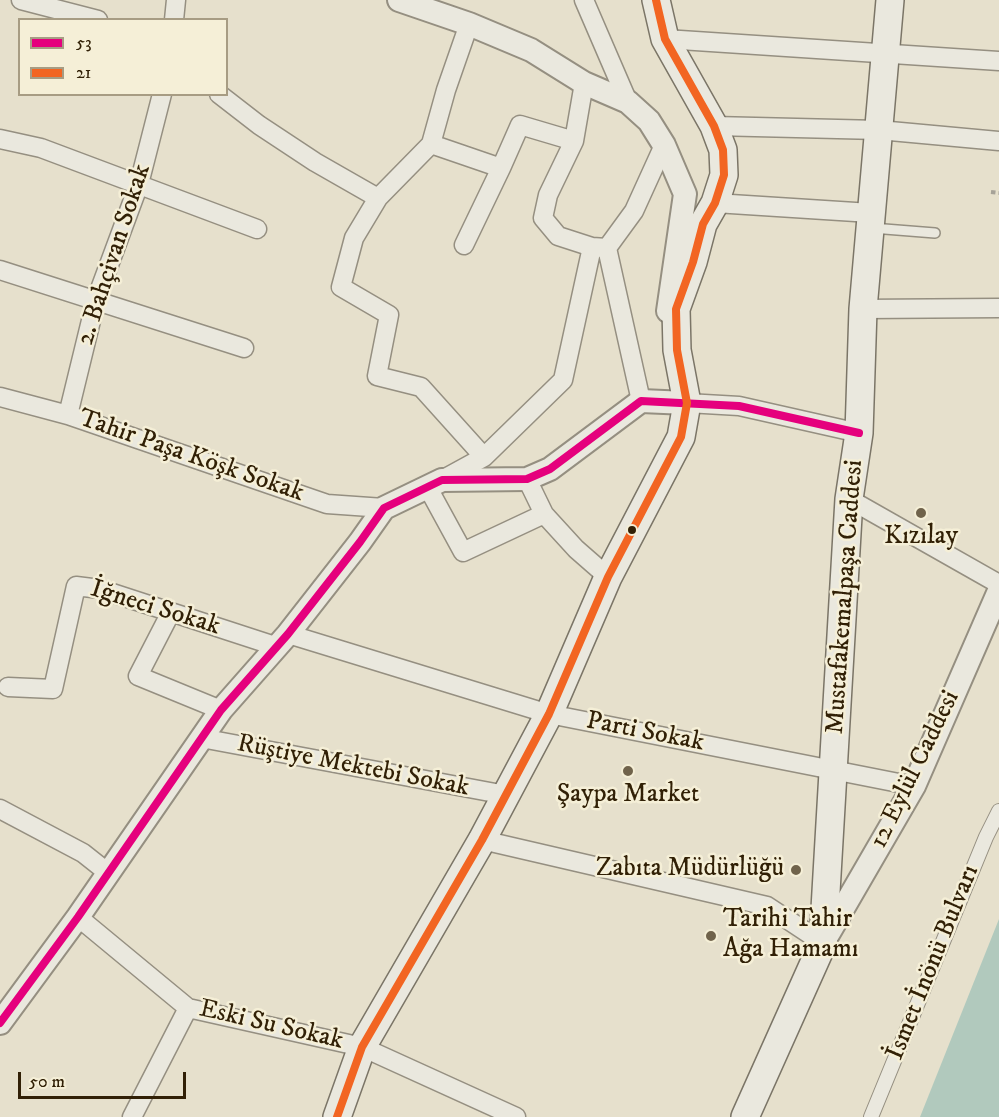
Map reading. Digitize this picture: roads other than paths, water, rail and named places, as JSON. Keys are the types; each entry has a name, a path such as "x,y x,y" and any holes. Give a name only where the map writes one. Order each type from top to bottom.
{"main road":[{"path":"337,1117 362,1047 482,840 549,714 608,577 681,437 687,404 677,350 676,309 693,262 703,225 715,203 724,176 723,150 714,126 665,39 656,0"},
{"name":"Mustafakemalpaşa Caddesi","path":"823,944 849,499 859,433 862,309 890,0"},
{"path":"745,1117 823,944"}],"street":[{"path":"21,0 90,18"},
{"path":"174,18 176,0"},
{"path":"399,0 469,24 531,50 584,83 628,102 649,121 664,145 685,194 668,317 677,350"},
{"path":"584,0 628,102"},
{"path":"469,24 446,90 431,144 378,198 354,238 340,287 388,315 376,376 421,387 484,457"},
{"path":"665,39 999,61"},
{"path":"584,83 574,141 548,195 543,218 558,236 600,248"},
{"name":"2. Bahçivan Sokak","path":"68,415 96,300 139,184 161,96"},
{"path":"222,96 259,125 315,162 378,198"},
{"path":"464,245 520,125 574,141"},
{"path":"714,126 879,130 999,141"},
{"path":"0,139 41,148 257,229"},
{"path":"431,144 501,168"},
{"path":"0,1023 78,917 221,710 281,640 360,542 384,508 484,457 563,380 600,248 634,211 664,145"},
{"path":"715,203 870,220"},
{"path":"600,248 641,401"},
{"path":"0,270 244,348"},
{"path":"862,309 999,308"},
{"name":"Tahir Paşa Köşk Sokak","path":"0,397 68,415 327,504 384,508"},
{"path":"435,483 527,479 550,469 641,401 739,406 859,433"},
{"path":"527,479 543,514 576,549 608,577"},
{"path":"435,483 463,552 543,514"},
{"path":"849,499 999,585"},
{"name":"İğneci Sokak","path":"8,687 53,690 76,586 100,589 171,612 281,640"},
{"name":"12 Eylül Caddesi","path":"823,944 914,786 999,591"},
{"path":"171,612 138,676 221,710"},
{"name":"Parti Sokak","path":"281,640 549,714 914,786"},
{"name":"Rüştiye Mektebi Sokak","path":"201,738 506,795"},
{"path":"0,809 83,853 107,872"},
{"name":"İsmet İnönü Bulvarı","path":"871,1117 986,837 999,811"},
{"path":"482,840 767,906 823,944"},
{"name":"Eski Su Sokak","path":"78,917 188,1008 362,1047 516,1117"},
{"path":"132,1117 188,1008"}],"lane":[{"path":"870,220 935,233"}],"place":[{"name":"Kızılay","path":"921,513"},
{"name":"Şaypa Market","path":"628,771"},
{"name":"Zabıta Müdürlüğü","path":"796,870"},
{"name":"Tarihi Tahir Ağa Hamamı","path":"711,936"}]}
